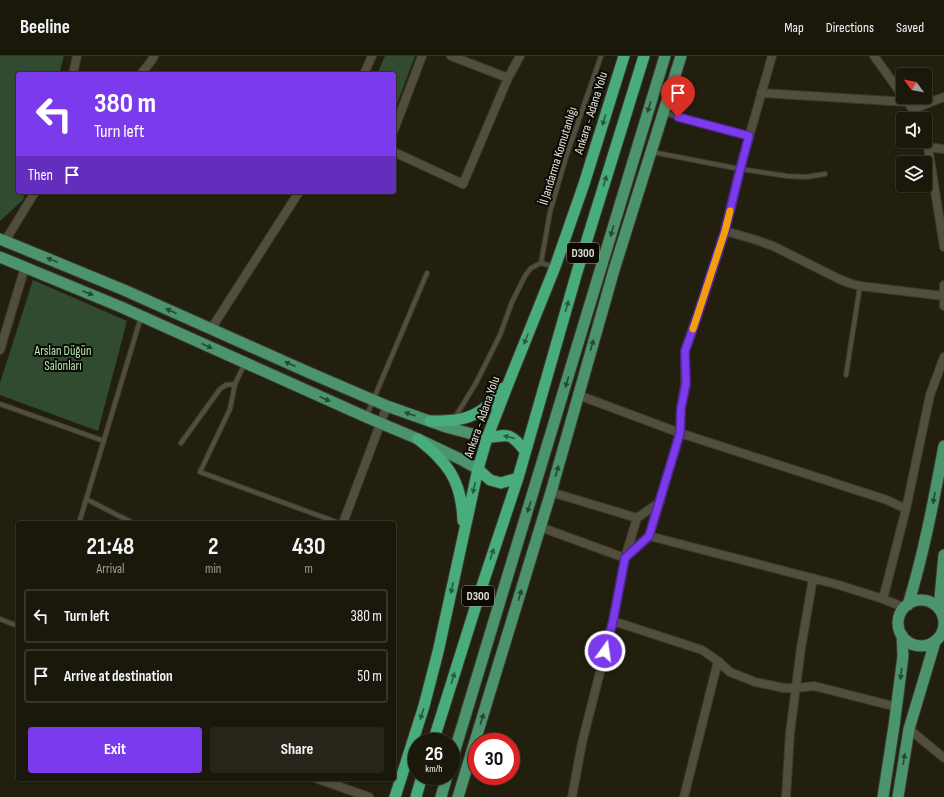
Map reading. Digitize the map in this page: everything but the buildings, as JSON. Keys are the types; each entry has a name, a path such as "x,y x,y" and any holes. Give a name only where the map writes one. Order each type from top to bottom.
{"highway":[{"name":"Ankara - Adana Yolu","path":"395,797 424,706 438,652 478,469 487,438 555,267 584,184 624,56"},
{"name":"D300","path":"436,733 518,478 577,272 644,56"},
{"path":"430,421 453,421 466,418 478,412 488,405 510,379"},
{"path":"487,438 504,435 515,438 525,451"},
{"path":"418,439 440,458 453,477 461,498 463,536"},
{"path":"478,469 490,480 501,483 518,478"},
{"path":"416,797 419,785"}],"main road":[{"path":"460,733 665,56"},
{"path":"458,797 551,492 614,270 681,56"},
{"path":"2,240 124,290 372,400 430,421 487,438"},
{"path":"0,257 121,307 418,439 478,469"},
{"path":"944,446 932,513 916,580 899,620 899,628 905,639 910,643 919,646 928,646 935,642 943,633 944,619 939,608 944,555"},
{"path":"535,487 551,492"},
{"path":"524,522 540,527"},
{"path":"905,608 914,602 922,600 939,608"},
{"path":"882,797 903,656 902,635"},
{"path":"898,797 909,728 935,642"},
{"path":"441,797 444,785"}],"street":[{"path":"73,72 77,56"},
{"path":"143,72 154,56"},
{"path":"365,72 372,56"},
{"path":"396,125 422,56"},
{"path":"451,56 508,78"},
{"path":"396,153 463,184 508,78 520,56"},
{"path":"625,558 649,536 660,502 680,433 681,408 686,384 685,351 725,231 749,136 772,56"},
{"path":"874,56 896,86"},
{"path":"761,94 896,98"},
{"path":"913,109 944,97"},
{"path":"909,104 914,112"},
{"path":"932,145 944,149"},
{"path":"927,148 944,247"},
{"path":"2,240 34,194"},
{"path":"211,329 298,194"},
{"path":"725,231 773,246 839,279 860,286 873,289 944,296"},
{"path":"0,350 25,267"},
{"path":"944,285 944,306"},
{"path":"883,599 906,509 930,395 944,357"},
{"path":"578,395 680,433 887,500 906,509"},
{"path":"344,521 387,406"},
{"path":"551,492 637,518"},
{"path":"572,797 582,743 613,621 625,558 637,518 660,502"},
{"path":"540,527 625,558"},
{"path":"649,536 839,585 883,599 905,608"},
{"path":"786,797 790,733 812,578"},
{"path":"613,621 702,650 718,661 730,672 755,682 784,688 814,686 896,707"},
{"path":"684,797 718,661"},
{"path":"909,728 944,758"},
{"path":"324,781 369,797"}],"lane":[{"name":"İl Jandarma Komutanlığı","path":"541,263 550,212 565,161 601,56"},
{"path":"663,113 749,136"},
{"path":"651,151 740,170 797,177 825,174"},
{"path":"453,421 476,383 500,335 512,302 525,276 531,268 541,263 555,267"},
{"path":"366,417 427,273"},
{"path":"846,375 860,286"},
{"path":"80,521 141,317"},
{"path":"245,363 235,384 230,409 200,472 334,521"},
{"path":"180,443 220,389 226,385 235,384"},
{"path":"0,404 104,442"},
{"path":"86,499 129,521"},
{"path":"0,619 16,625"}],"green space":[{"path":"0,56 64,56 60,72 16,72 16,194 24,194 23,200 0,221"},
{"path":"385,56 415,56 396,107 396,72 378,72"},
{"name":"Arslan Düğün Salonları","path":"33,280 127,321 98,431 0,395 0,383"}],"slow traffic":[{"path":"693,329 725,231 730,211"}],"route":[{"path":"605,651 613,621 625,558 649,536 680,433 681,408 686,384 685,351 725,231 749,136 678,117"}]}
